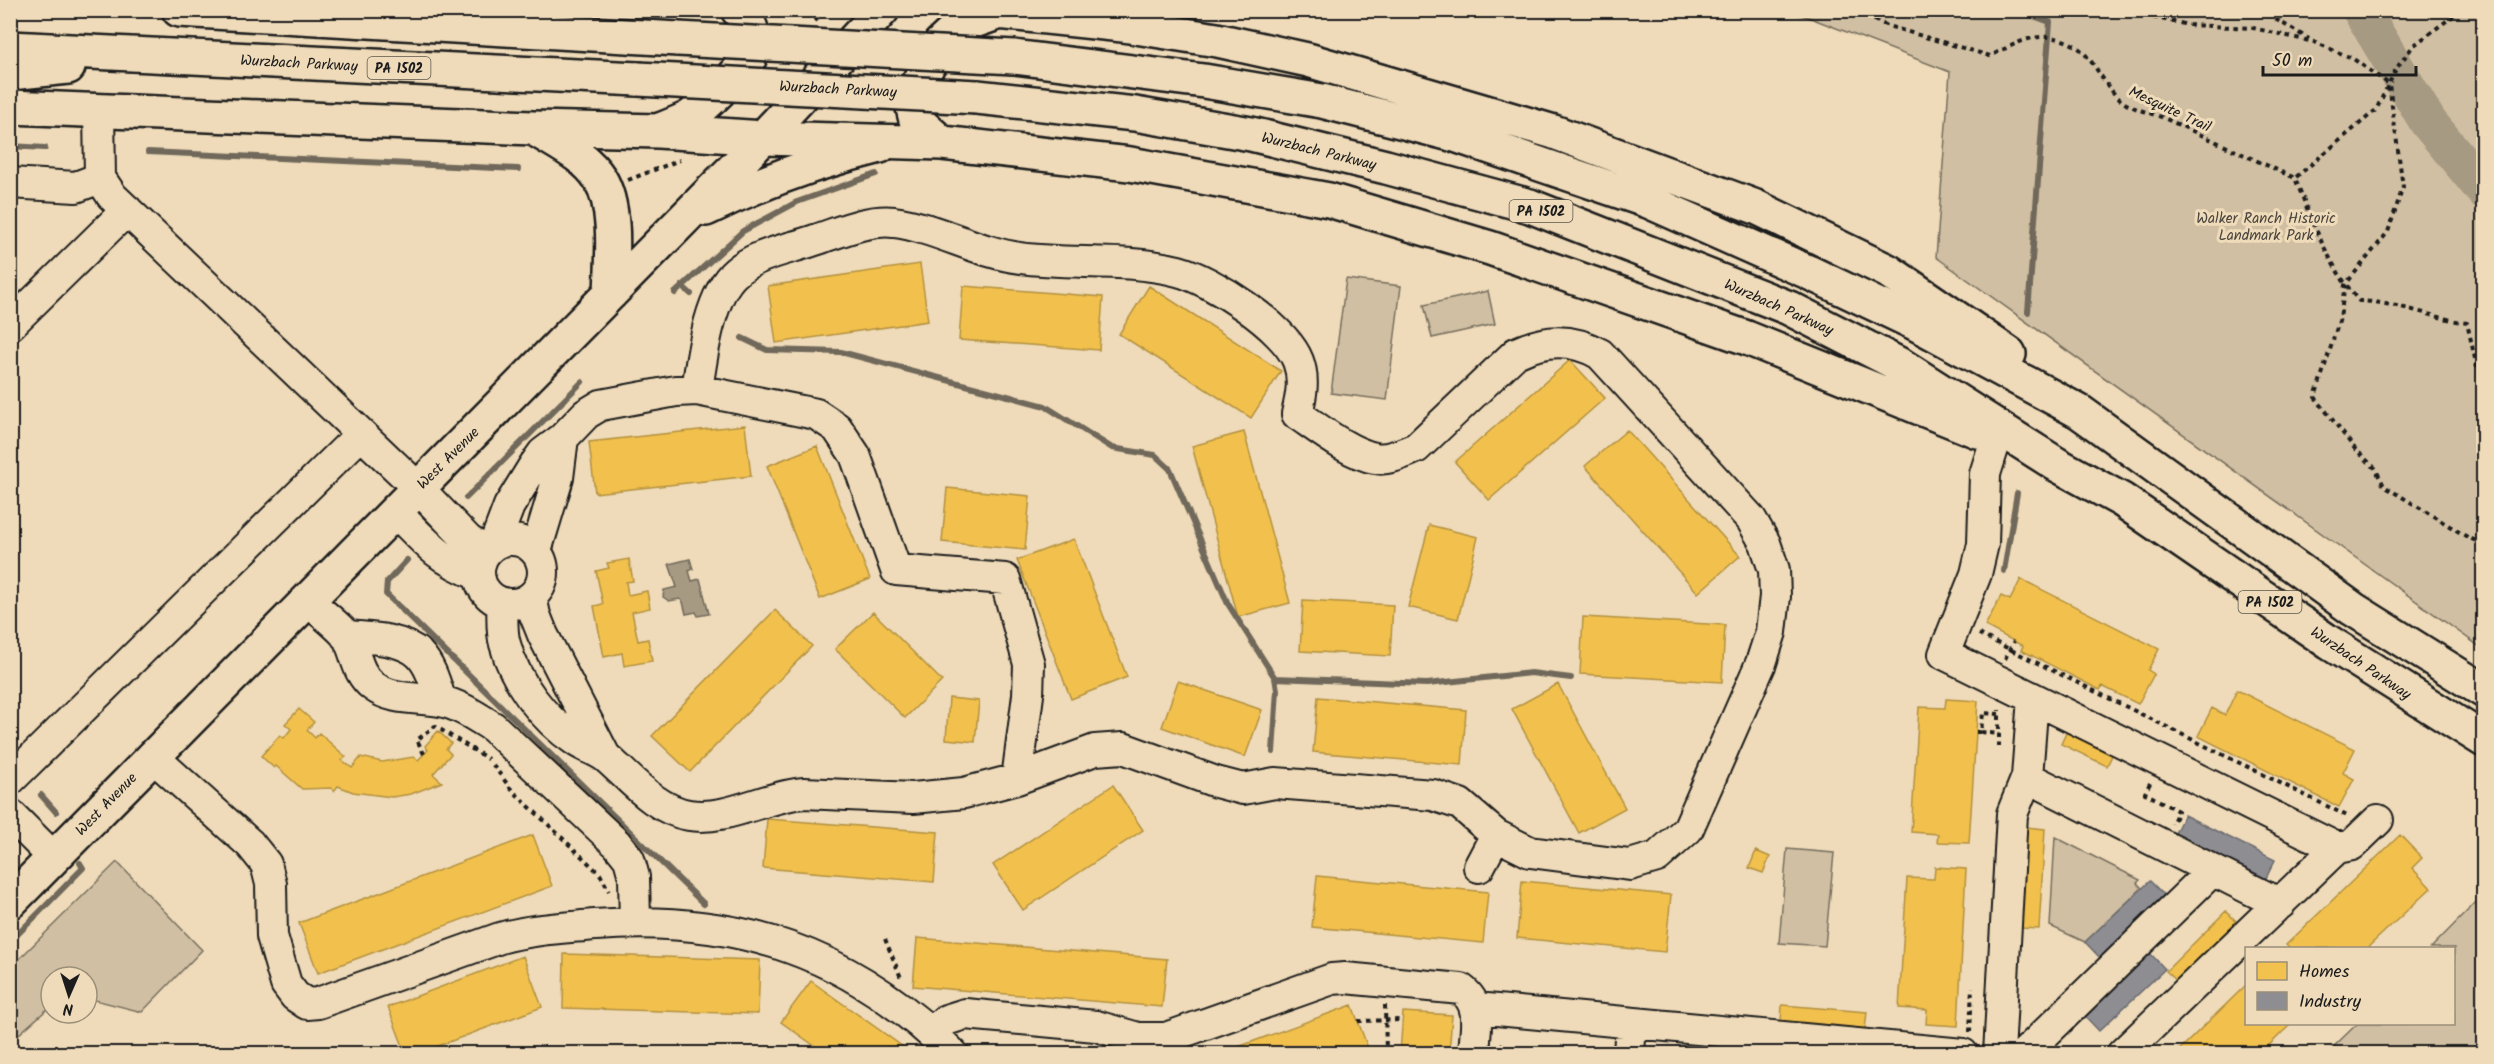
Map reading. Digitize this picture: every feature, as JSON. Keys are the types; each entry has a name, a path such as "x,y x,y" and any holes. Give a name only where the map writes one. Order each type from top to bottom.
{"main road":[{"name":"PA 1502","path":"179,10 1014,57 1204,81 1322,101 1455,135 1648,201 1766,253 1912,322 2080,412 2353,609 2484,691"},
{"path":"658,130 688,118 703,107 751,55 753,34 745,17 738,10"},
{"name":"West Avenue","path":"10,902 764,138 882,10"},
{"path":"1091,10 1123,25"},
{"path":"942,143 916,120 913,92 939,44 960,26 989,11 1123,25 1217,40 1308,60 1554,132 1756,207 1888,271 1993,342 2080,412"},
{"name":"Wurzbach Parkway","path":"10,48 977,97 1135,114 1251,134 1530,206 1789,308 1902,366 2056,464 2122,500 2330,643 2484,740"},
{"path":"10,73 160,57"},
{"path":"10,107 533,128 658,130 764,138 903,141 942,143 1130,164 1329,200 1490,248 1747,338 2056,464"},
{"path":"533,128 576,154 600,179 610,210 614,234 611,293"},
{"path":"683,220 755,185 830,158 903,141"}],"lane":[{"path":"99,110 100,178 112,196 418,488 486,557"},
{"path":"10,183 76,187 100,178"},
{"path":"10,326 127,210"},
{"path":"502,603 504,642 525,690 576,741 605,756 650,797 671,811 690,816 717,815 788,794 913,798 964,793 1017,779 1095,750 1123,748 1216,782 1243,789 1275,783 1433,795 1460,804 1496,835 1530,852 1630,865 1657,857 1688,829 1761,663 1771,632 1775,596 1774,570 1765,543 1751,519 1600,354 1583,345 1560,342 1533,345 1516,353 1416,448 1396,456 1375,458 1343,445 1297,414 1303,390 1299,362 1288,342 1266,321 1210,284 1179,271 1148,266 1022,258 998,254 918,226 891,222 858,225 752,262 734,273 719,296 705,336 698,390"},
{"path":"395,511 437,553 454,566 486,557 506,540 517,540 528,544 541,560 542,580 531,597 513,604 502,603 491,597 483,587 486,557 509,506 543,453 563,438 586,414 601,405 676,391 698,390 816,414 837,428 855,454 896,570 1005,579 1029,664 1028,695 1017,779"},
{"path":"10,780 361,434"},
{"path":"536,551 562,459 563,438"},
{"path":"1996,439 1984,481 1983,544 1976,574 1944,654 2337,848"},
{"path":"523,482 553,495"},
{"path":"531,597 543,635 605,756"},
{"path":"307,600 346,636 356,664 372,685 386,693 405,698 441,701 465,711 493,728 617,844 629,859 634,877 635,922"},
{"path":"346,636 376,639 406,646 419,654 429,668 441,701"},
{"path":"1999,1053 2012,814 2027,777 2033,698"},
{"path":"550,717 577,703"},
{"path":"153,756 250,844 266,864 271,884 272,936 286,984 295,996 307,1004 318,1003 500,938 529,930 635,922 684,924 735,931 795,948 847,972 897,1003 953,1053"},
{"path":"2027,777 2280,904"},
{"path":"10,814 54,858"},
{"path":"2122,1053 2337,848 2352,845 2366,820"},
{"path":"1479,867 1496,835"},
{"path":"2024,1053 2213,870"},
{"path":"932,1032 946,1020 965,1014 1096,1026 1137,1038 1166,1038 1332,979 1345,978 1461,988 1471,996 1486,1048"},
{"path":"1476,1008 1631,1023 1966,1046"},
{"path":"1629,1053 1631,1023"}],"path":[{"name":"Mesquite Trail","path":"1849,10 1888,26 1990,56 2030,37 2046,36 2073,44 2085,54 2111,91 2125,103 2166,119 2295,178"},
{"path":"2118,10 2189,25 2253,28 2314,42"},
{"path":"2260,10 2314,42 2352,58 2389,84 2403,187 2388,232 2345,285 2340,318 2315,397 2355,449 2375,468 2384,486 2469,538 2484,544"},
{"path":"2461,10 2413,46 2396,69 2376,110 2295,178 2320,242 2345,285 2359,300 2375,301 2433,317 2467,323 2478,372 2484,375"},
{"path":"627,180 686,158"},
{"path":"1979,634 2366,820"},
{"path":"2002,666 2014,641"},
{"path":"1999,747 2000,703"},
{"path":"1999,714 1983,714 1979,732 1999,734"},
{"path":"424,754 417,740 435,726 489,760 511,789 600,874 613,899"},
{"path":"2152,779 2145,793 2178,811 2168,833"},
{"path":"885,939 903,982"},
{"path":"1966,1046 1972,987"},
{"path":"1384,995 1386,1053"},
{"path":"1358,1021 1402,1020"},
{"path":"1486,1048 1514,1053"}],"green space":[{"name":"Walker Ranch Historic Landmark Park","path":"1785,11 2483,11 2483,649 1936,257 1950,72 1808,17"},
{"path":"1346,279 1401,286 1387,400 1331,393"},
{"path":"1488,291 1495,324 1432,338 1424,305"},
{"path":"2055,837 2140,880 2137,883 2142,888 2085,942 2050,926"},
{"path":"1787,849 1834,853 1825,946 1779,943"},
{"path":"117,862 202,950 142,1012 99,1001 99,965 39,965 39,1016 11,1041 11,967"},
{"path":"2483,895 2483,1053 2327,1053 2356,1025 2455,1025 2455,947 2432,947"}],"shaded area":[{"path":"690,559 693,569 689,571 692,581 700,579 709,614 698,616 696,612 686,614 680,599 669,601 663,597 664,590 677,587 669,564"}],"building: Homes":[{"path":"920,264 928,321 776,343 768,286"},
{"path":"963,286 1103,297 1099,350 959,340"},
{"path":"1149,286 1281,371 1251,418 1119,334"},
{"path":"1570,360 1605,398 1489,500 1455,462"},
{"path":"745,425 751,476 595,493 589,442"},
{"path":"1627,430 1740,556 1698,593 1585,466"},
{"path":"1244,432 1290,603 1238,617 1192,446"},
{"path":"817,446 870,579 820,599 767,466"},
{"path":"947,488 1030,496 1025,550 942,542"},
{"path":"1429,525 1478,537 1458,619 1408,607"},
{"path":"1074,539 1127,677 1071,699 1017,560"},
{"path":"629,559 633,581 626,582 628,595 647,591 650,608 632,612 638,641 648,639 652,661 624,666 622,653 604,657 594,606 603,604 596,571 609,568 607,563"},
{"path":"2021,579 2159,649 2148,670 2154,674 2138,704 2102,686 2100,690 2021,650 2023,646 1985,626 2001,596 2010,600"},
{"path":"1303,600 1393,605 1390,656 1300,651"},
{"path":"775,610 812,646 690,772 652,736"},
{"path":"873,612 942,681 905,718 835,649"},
{"path":"1583,617 1725,625 1722,682 1580,674"},
{"path":"1178,681 1262,710 1245,757 1162,727"},
{"path":"1558,684 1625,808 1579,833 1512,709"},
{"path":"2237,690 2355,749 2343,773 2354,779 2339,807 2198,736 2212,708 2225,715"},
{"path":"1318,697 1466,710 1462,765 1313,752"},
{"path":"949,698 979,701 975,742 946,739"},
{"path":"1946,699 1978,701 1969,843 1937,842 1938,834 1911,832 1919,707 1945,708"},
{"path":"299,709 314,722 307,730 315,738 319,733 346,757 342,760 352,768 361,757 382,762 414,757 418,760 428,750 425,746 438,731 451,743 446,749 451,754 433,774 442,782 411,794 392,797 353,792 338,786 334,791 331,788 302,789 261,756 280,735 284,738 291,729 285,724"},
{"path":"2068,729 2114,751 2107,766 2061,744"},
{"path":"1113,785 1143,830 1023,910 993,865"},
{"path":"767,819 938,832 934,882 763,868"},
{"path":"2026,827 2045,829 2039,929 2020,928"},
{"path":"533,835 552,886 318,973 299,923"},
{"path":"2400,835 2422,858 2412,868 2431,888 2368,947 2288,947 2286,945"},
{"path":"1756,851 1770,857 1763,873 1749,868"},
{"path":"1935,867 1966,869 1958,1026 1926,1024 1927,1010 1899,1008 1907,878 1934,879"},
{"path":"1317,876 1488,892 1483,943 1312,927"},
{"path":"1522,881 1671,895 1665,952 1517,938"},
{"path":"2226,911 2238,923 2178,982 2166,971"},
{"path":"917,938 1167,959 1162,1007 913,986"},
{"path":"564,954 760,960 758,1014 563,1008"},
{"path":"523,956 542,1007 417,1054 406,1054 388,1007"},
{"path":"811,981 913,1054 826,1054 781,1022"},
{"path":"2245,986 2245,1025 2290,1025 2260,1054 2175,1054"},
{"path":"1352,1005 1369,1051 1363,1054 1219,1054"},
{"path":"1782,1005 1867,1012 1865,1029 1781,1022"},
{"path":"1403,1012 1452,1015 1449,1054 1400,1054"}],"building: Industry":[{"path":"2184,815 2275,860 2264,882 2173,837"},
{"path":"2150,881 2168,899 2102,960 2085,942"},
{"path":"2148,951 2165,969 2099,1031 2082,1013"}],"waterway":[{"path":"2017,10 2050,22 2028,312"},
{"path":"2361,10 2428,122 2484,190"},
{"path":"10,146 45,148"},
{"path":"148,152 518,169"},
{"path":"675,293 743,231 797,202 876,174"},
{"path":"682,286 691,294"},
{"path":"742,338 767,350 841,352 1045,406 1112,448 1155,455 1170,469 1228,604 1275,678 1427,684 1531,673 1571,678"},
{"path":"466,498 582,382"},
{"path":"2004,571 2017,493"},
{"path":"407,560 387,582 386,594 704,904"},
{"path":"1273,752 1277,690 1275,678"},
{"path":"41,795 56,812"},
{"path":"10,942 83,868 80,863"}]}
